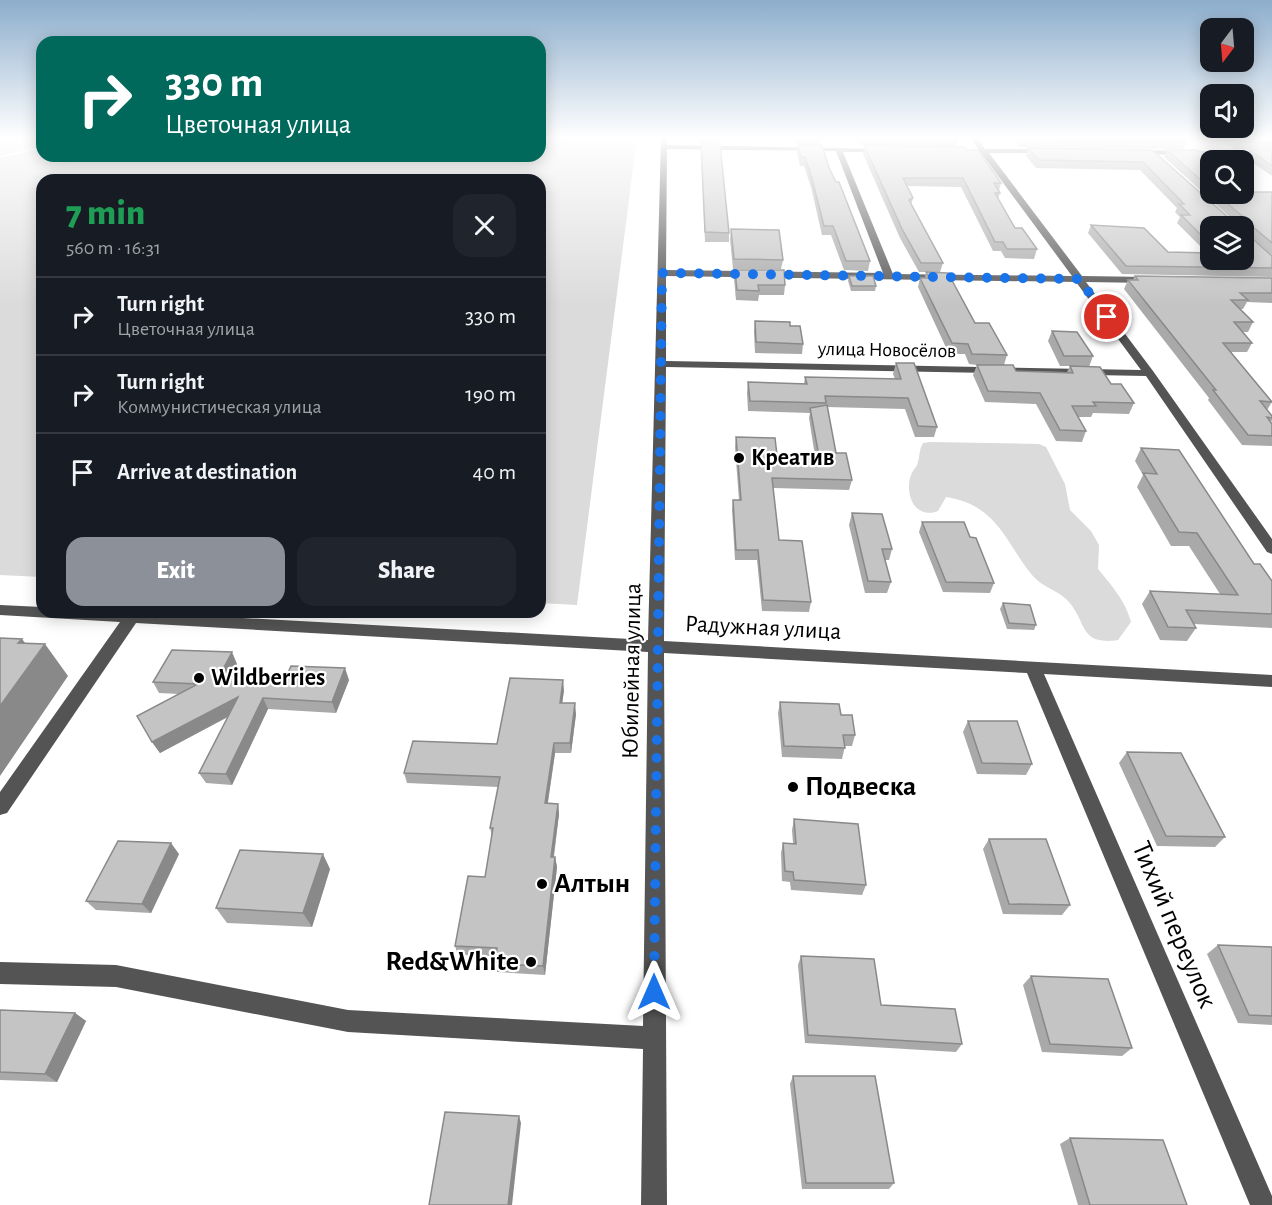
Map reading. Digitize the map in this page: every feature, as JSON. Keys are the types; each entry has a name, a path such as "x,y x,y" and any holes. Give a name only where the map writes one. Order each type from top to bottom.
{"street":[{"name":"Юбилейная улица","path":"654,1205 656,646 663,193"},
{"path":"856,193 889,276"},
{"path":"1015,193 1149,373 1272,549"},
{"path":"662,273 1160,280"},
{"name":"улица Новосёлов","path":"661,364 1149,373"},
{"name":"Радужная улица","path":"0,610 36,612"},
{"path":"0,807 131,618"},
{"name":"Радужная улица","path":"131,618 1272,681"},
{"name":"Тихий переулок","path":"1033,668 1263,1205"},
{"path":"0,973 116,976 348,1022 654,1038"}],"shaded area":[{"path":"0,193 36,193 36,577 0,575"},
{"path":"546,193 630,193 577,605 546,603"},
{"path":"923,443 1039,444 1046,447 1065,484 1070,510 1091,531 1099,545 1098,569 1118,594 1131,622 1118,640 1105,641 1089,635 1066,599 1032,575 998,526 977,508 963,501 946,497 938,511 930,513 923,512 913,504 909,482"}],"building":[{"path":"703,193 725,193 729,233 705,232"},
{"path":"816,193 843,193 870,261 846,261 833,226 824,226"},
{"path":"886,193 911,193 913,198 909,200 943,263 921,263"},
{"path":"971,193 995,193 1015,228 1022,228 1037,249 1007,249 1003,242 995,242"},
{"path":"1173,193 1200,193 1200,204 1213,204 1227,216 1200,216 1200,234 1181,215 1190,215 1179,204 1184,204"},
{"path":"1254,193 1272,193 1272,243 1254,228 1254,216 1242,216 1228,204 1254,204"},
{"path":"1091,225 1144,228 1168,252 1200,253 1200,267 1126,266"},
{"path":"731,229 779,230 783,260 734,259"},
{"path":"1254,240 1272,256 1272,268 1254,268"},
{"path":"735,270 784,270 785,285 758,285 759,291 737,290"},
{"path":"926,272 948,273 975,323 989,323 1007,355 972,354 968,344 952,343 920,278 929,278"},
{"path":"849,276 873,276 876,286 852,286"},
{"path":"1135,276 1272,278 1272,293 1240,293 1248,300 1231,300 1253,322 1234,322 1252,343 1223,343 1272,402 1260,401 1272,416 1272,418 1267,417 1272,424 1272,436 1248,435 1213,390 1216,390 1128,280 1138,280"},
{"path":"755,321 790,322 790,326 800,326 803,344 756,342"},
{"path":"1052,331 1077,332 1093,356 1064,356"},
{"path":"896,363 914,363 937,427 918,426 908,398 825,396 826,403 750,401 748,382 807,384 805,377 901,379"},
{"path":"977,365 1013,365 1016,371 1073,373 1070,366 1100,367 1111,384 1121,384 1134,403 1093,402 1096,406 1072,406 1086,431 1060,430 1040,393 988,391"},
{"path":"827,405 836,453 846,453 852,480 772,478 779,540 802,541 811,602 763,600 758,550 736,550 733,500 741,500 736,437 775,438 777,455 819,456 810,408"},
{"path":"1141,448 1179,450 1254,564 1260,564 1272,581 1272,614 1186,610 1196,628 1168,627 1150,591 1238,595 1197,533 1179,532 1143,473 1157,474"},
{"path":"852,513 882,514 892,549 882,549 891,582 868,581"},
{"path":"922,522 964,522 970,537 976,538 994,583 946,582"},
{"path":"1003,603 1030,605 1036,625 1009,623"},
{"path":"0,638 22,639 18,643 45,644 0,706"},
{"path":"172,650 232,652 221,673 286,677 291,666 345,668 332,702 263,698 226,774 199,773 238,697 152,742 137,716 198,684 153,682"},
{"path":"510,678 563,680 560,703 575,703 570,743 554,743 545,803 558,804 551,857 555,857 543,966 495,964 497,948 455,946 468,876 485,877 493,828 490,828 500,777 404,773 413,741 497,744"},
{"path":"780,702 839,704 841,715 852,715 855,735 843,735 845,748 784,746"},
{"path":"968,721 1017,721 1032,764 982,763"},
{"path":"1127,752 1181,753 1225,837 1166,836"},
{"path":"794,819 858,824 866,885 794,880 793,872 785,871 783,843 796,844"},
{"path":"989,839 1046,839 1070,905 1009,904"},
{"path":"118,841 171,843 142,904 86,901"},
{"path":"240,850 323,854 303,913 216,908"},
{"path":"1218,945 1272,947 1272,1016 1249,1015"},
{"path":"801,956 874,959 881,1005 955,1009 962,1044 808,1035"},
{"path":"1031,976 1108,979 1132,1048 1050,1044"},
{"path":"0,1010 75,1013 45,1074 0,1072"},
{"path":"793,1076 875,1076 894,1183 806,1183"},
{"path":"445,1112 519,1116 508,1205 429,1205"},
{"path":"1070,1138 1163,1140 1187,1205 1090,1205"}],"place":[{"name":"Креатив","path":"739,458"},
{"name":"Wildberries","path":"199,678"},
{"name":"Подвеска","path":"793,787"},
{"name":"Алтын","path":"542,884"},
{"name":"Red&White","path":"531,962"}],"route":[{"path":"654,992 656,646 662,273 1079,279 1107,317"}]}
